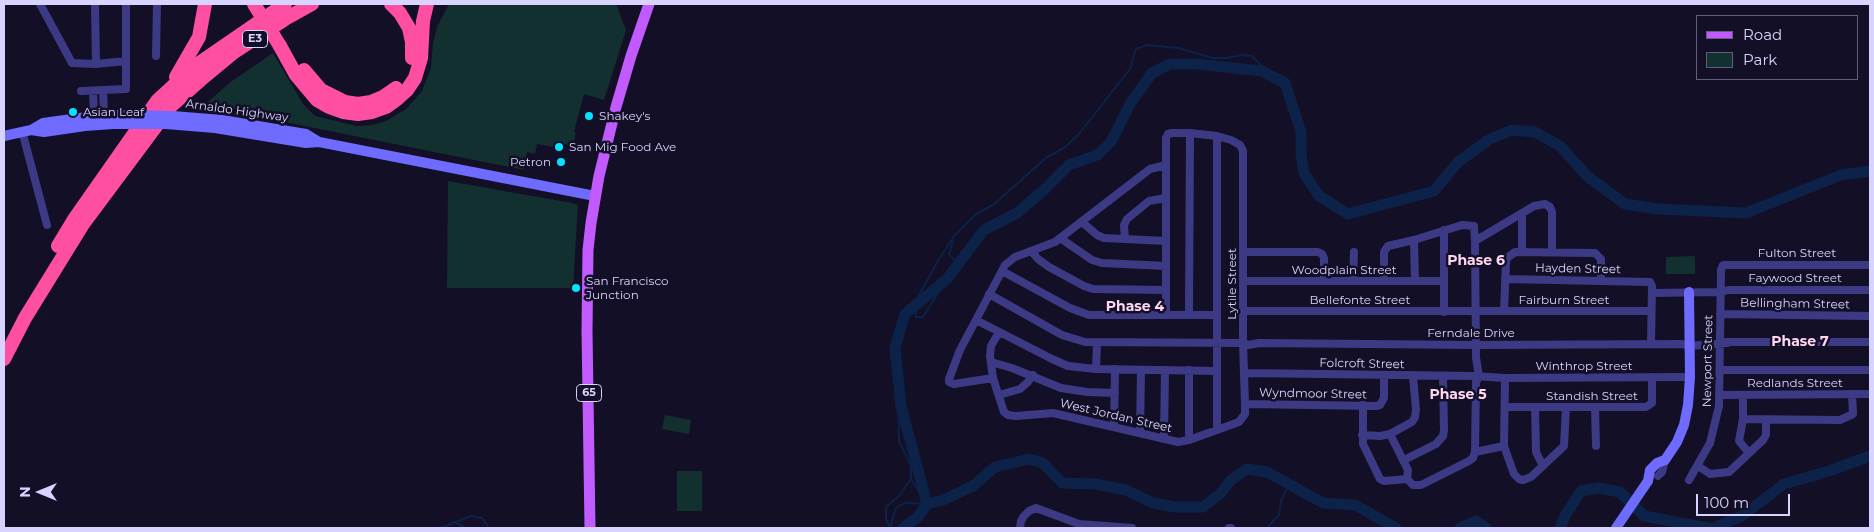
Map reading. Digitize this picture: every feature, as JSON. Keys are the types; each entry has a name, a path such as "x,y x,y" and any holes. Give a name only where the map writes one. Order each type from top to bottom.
{"highway":[{"path":"4,342 18,314 75,218 178,74 199,37 204,4"},
{"path":"254,4 306,73 327,94 338,100 352,103 365,103 389,94 406,75 412,57 412,42 409,28 400,13 391,4"},
{"path":"263,4 302,83 317,100 329,107 343,112 358,114 386,107 407,90 415,78 421,58 423,21 427,4"},
{"name":"E3","path":"157,101 194,66 285,4"},
{"name":"E3","path":"172,111 205,76 234,52 285,18 312,4"},
{"path":"4,359 25,318 83,224 172,111"}],"main road":[{"name":"65","path":"590,528 588,250 595,196 625,76 649,4"},
{"name":"Arnaldo Highway","path":"4,136 27,131 43,123 172,111 306,134 319,142"},
{"name":"Arnaldo Highway","path":"99,118 113,124 166,124 215,128 306,143 319,142 595,196"},
{"path":"1616,528 1648,482 1650,470 1665,460 1677,442 1684,425 1690,377 1687,343 1689,292"},
{"path":"1648,482 1658,476"}],"street":[{"path":"40,4 69,60 77,65 126,61"},
{"path":"95,4 96,64"},
{"path":"81,91 126,90 126,4"},
{"path":"156,4 156,56"},
{"path":"99,118 103,90"},
{"path":"93,91 99,118"},
{"path":"27,131 47,225"},
{"name":"Lytile Street","path":"1166,165 1166,138 1168,134 1172,133 1217,136 1236,142 1243,151 1245,414 1239,422 1217,429"},
{"path":"1189,315 1190,133"},
{"path":"1217,136 1217,429"},
{"path":"993,378 965,383 954,384 950,382 951,371 960,350 989,294 1010,260 1032,252 1060,238 1150,169 1166,165 1166,315"},
{"path":"1125,239 1124,226 1127,219 1149,201 1166,198"},
{"path":"1475,241 1540,204 1550,207 1552,212 1552,252"},
{"path":"1519,251 1522,214"},
{"path":"1082,222 1097,235 1109,239 1166,241"},
{"path":"1384,281 1385,248 1388,246 1462,225 1474,226 1475,310 1471,328 1476,378 1475,452 1473,458 1421,485 1413,485 1407,478 1408,470 1390,434"},
{"path":"1444,230 1444,312"},
{"path":"1060,238 1092,260 1102,263 1166,266"},
{"path":"1414,240 1415,281"},
{"path":"1504,312 1507,258 1519,251 1595,253 1601,259 1601,281"},
{"path":"1032,252 1045,264 1093,289 1166,290"},
{"path":"1244,252 1318,252 1324,258 1324,281"},
{"path":"1354,252 1354,281"},
{"name":"Fulton Street","path":"1723,265 1870,265"},
{"name":"Newport Street","path":"1688,480 1710,443 1716,424 1720,395 1722,343 1720,314 1721,270 1723,265"},
{"path":"1002,271 1070,308 1089,315 1216,315"},
{"name":"Hayden Street","path":"1505,279 1650,282 1652,293"},
{"name":"Woodplain Street","path":"1243,281 1444,281"},
{"name":"Faywood Street","path":"1652,293 1721,292 1728,290 1870,290"},
{"path":"1651,344 1652,293"},
{"name":"Ferndale Drive","path":"989,294 1062,334 1086,342 1243,342 1248,345 1259,343 1474,345 1870,342"},
{"name":"Fairburn Street","path":"1475,310 1504,312 1651,311"},
{"name":"Bellefonte Street","path":"1243,311 1444,312 1475,310"},
{"name":"Bellingham Street","path":"1720,314 1870,316"},
{"path":"976,320 1068,366 1096,369 1217,371"},
{"name":"West Jordan Street","path":"999,332 991,346 993,378 1004,412 1012,416 1053,412 1178,442 1189,440 1217,429"},
{"path":"1096,369 1097,342"},
{"path":"991,362 1032,375 1061,388 1115,394"},
{"path":"1114,427 1116,369"},
{"path":"1140,433 1141,370"},
{"path":"1164,439 1165,370"},
{"path":"1189,370 1189,440"},
{"path":"1720,370 1870,370"},
{"name":"Folcroft Street","path":"1245,373 1476,378"},
{"path":"999,395 1020,389 1028,382 1032,375"},
{"name":"Wyndmoor Street","path":"1245,404 1376,406 1382,402 1384,376"},
{"path":"1362,435 1380,436 1390,434 1412,422 1415,418 1413,376"},
{"path":"1404,460 1436,444 1443,436 1443,376"},
{"name":"Standish Street","path":"1505,407 1646,407 1652,403 1652,377"},
{"name":"Winthrop Street","path":"1476,378 1690,377"},
{"path":"1505,378 1504,446 1516,477 1523,480 1531,477 1564,446 1566,407"},
{"path":"1743,419 1840,420 1853,414 1852,394"},
{"name":"Redlands Street","path":"1720,395 1870,394"},
{"path":"1743,395 1743,419 1738,436 1739,441 1749,453"},
{"path":"1362,405 1363,444 1380,479 1384,481 1407,478"},
{"path":"1535,407 1536,452 1543,466"},
{"path":"1595,407 1596,446"},
{"path":"1698,466 1710,474 1729,472 1764,440 1766,420"},
{"path":"1475,452 1504,446"},
{"path":"1658,476 1662,472 1665,460"},
{"path":"1020,528 1024,516 1029,510 1036,508 1052,512 1073,523 1090,527 1132,528"}],"green space":[{"path":"449,4 616,4 626,30 604,100 584,94 574,132 576,133 573,146 554,142 553,147 537,144 535,154 527,152 524,170 280,121 281,115 204,105 232,81 273,53 303,104 315,116 357,126 372,125 386,121 406,109 422,91 431,68 433,43 437,27"},
{"path":"448,181 578,205 573,288 447,288"},
{"path":"1695,256 1695,274 1666,274 1666,257"},
{"path":"665,415 691,420 689,434 662,429"},
{"path":"677,471 702,471 702,511 677,511"}],"waterway":[{"path":"912,308 939,259 955,235 976,214 993,205 1047,157 1064,148 1079,134 1130,69 1136,49 1147,45 1178,48 1213,58 1241,55 1252,56 1273,77"},
{"path":"903,528 918,517 927,504 901,406 895,348 905,314 947,279 984,230 1017,213 1069,165 1097,155 1111,142 1130,104 1152,73 1170,64 1197,64 1262,71 1285,83 1301,132 1301,154 1304,173 1319,196 1348,214 1434,191 1458,162 1490,139 1512,130 1535,132 1560,146 1587,176 1625,204 1658,209 1746,213 1841,175 1870,171"},
{"path":"953,241 949,254 958,261 954,270"},
{"path":"908,311 915,312 916,317 923,317 947,279"},
{"path":"890,528 886,519 886,507 899,496 911,479 911,466 899,441 898,377"},
{"path":"1713,528 1742,516 1784,484 1829,471 1870,456"},
{"path":"927,504 943,500 973,486 995,467 1029,459 1043,463 1062,483 1095,484 1126,490 1153,503 1175,507 1203,507 1221,493 1231,480 1247,469 1267,472 1323,503 1355,505 1396,528"},
{"path":"911,479 927,504"},
{"path":"1267,528 1279,515 1281,501 1289,484"},
{"path":"1560,528 1566,514 1581,491 1598,488 1620,492 1644,516 1708,528"},
{"path":"890,527 896,508 905,503 927,504"},
{"path":"441,528 471,516 482,518 489,528"},
{"path":"1460,528 1476,521 1486,528"},
{"path":"454,522 466,528"}],"place":[{"name":"Asian Leaf","path":"73,112"},
{"name":"Shakey's","path":"589,116"},
{"name":"San Mig Food Ave","path":"559,147"},
{"name":"Petron","path":"561,162"},
{"name":"San Francisco Junction","path":"576,288"}],"district":[{"name":"Phase 6","path":"1476,261"},
{"name":"Phase 4","path":"1135,307"},
{"name":"Phase 7","path":"1800,342"},
{"name":"Phase 5","path":"1458,395"}]}
